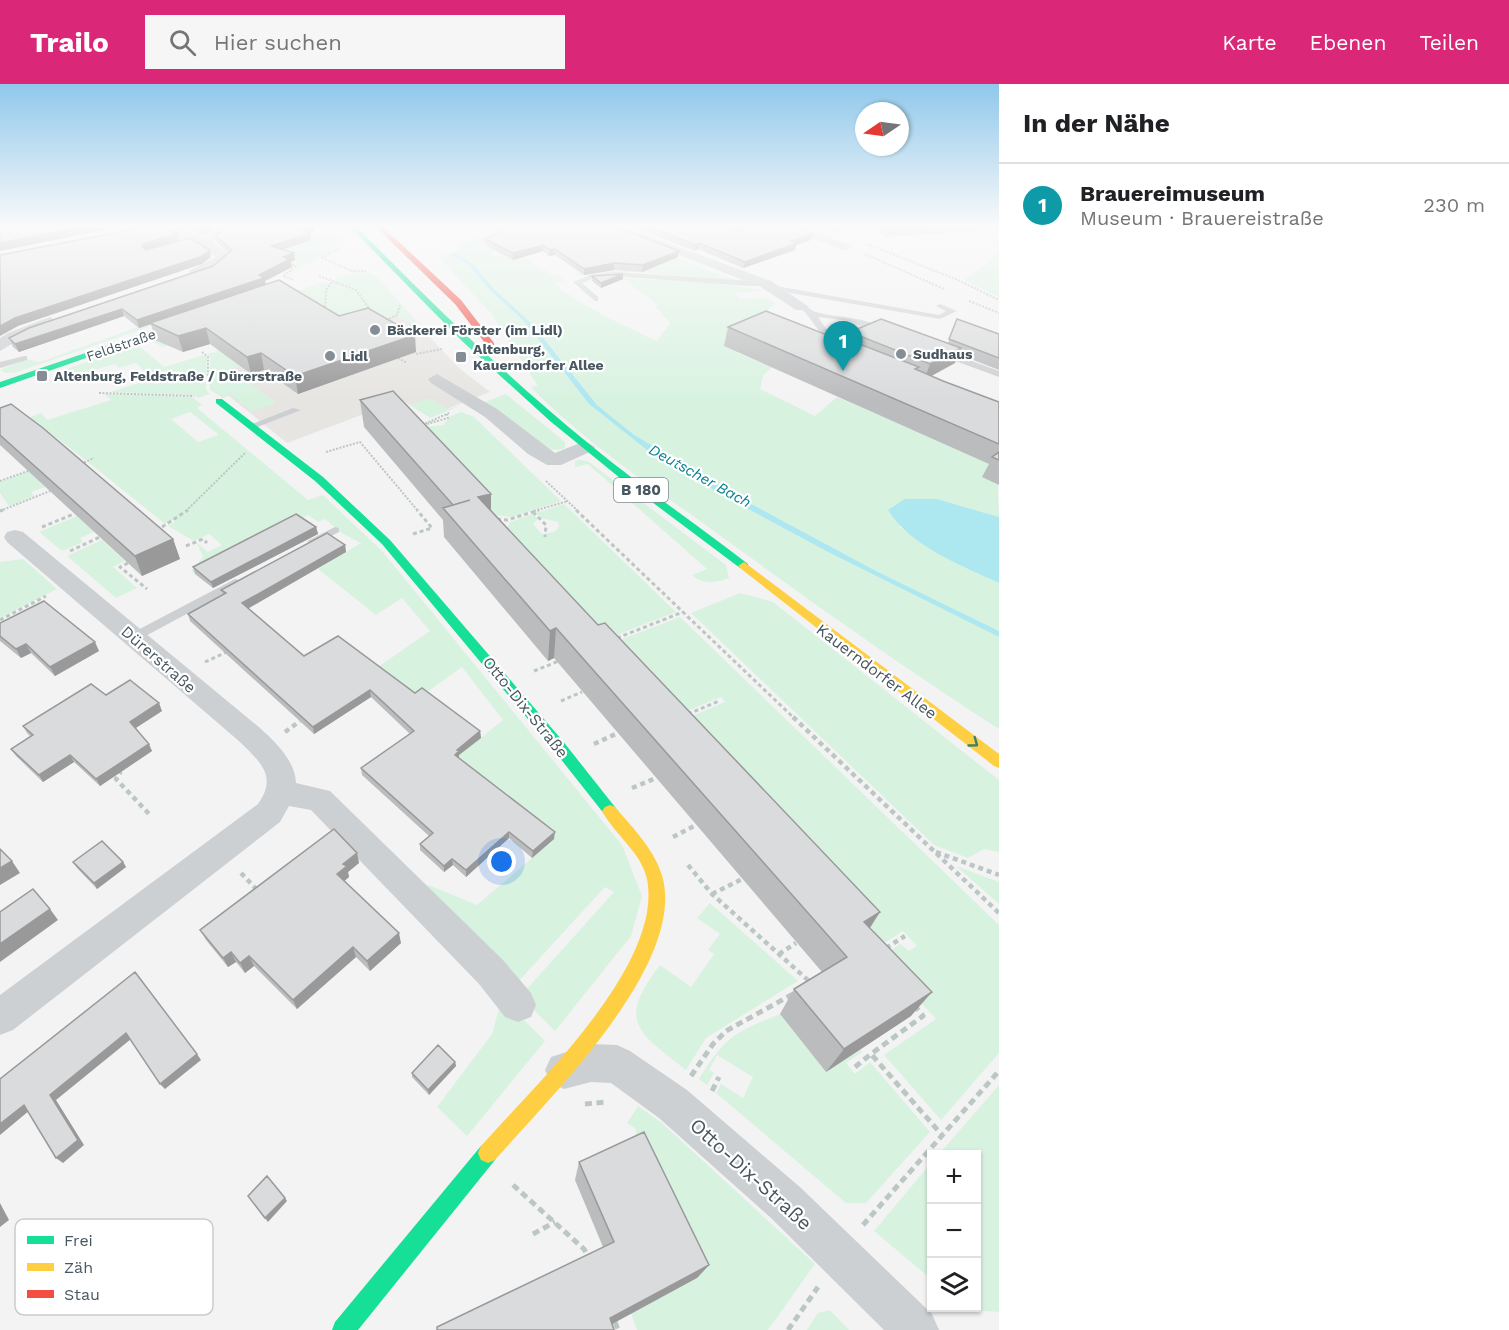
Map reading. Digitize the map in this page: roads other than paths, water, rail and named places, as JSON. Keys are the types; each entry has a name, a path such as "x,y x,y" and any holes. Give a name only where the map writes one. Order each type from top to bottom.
{"main road":[{"name":"Kauerndorfer Allee","path":"407,284 433,311 585,447 999,762"},
{"name":"Kauerndorfer Allee","path":"439,284 458,302 528,398"},
{"name":"Feldstraße","path":"0,385 204,316"},
{"name":"Otto-Dix-Straße","path":"219,401 272,442 357,514 427,587 557,744 645,857 655,880 657,899 648,947 616,1002 572,1087 522,1112 343,1330"},
{"name":"Kauerndorfer Allee","path":"758,577 796,598 917,681"}],"street":[{"path":"766,284 807,310"},
{"path":"1,343 67,316"},
{"path":"437,379 491,413 535,450 548,469 585,447"},
{"name":"Dürerstraße","path":"8,536 71,584 263,747 280,769 284,780 282,793"},
{"path":"0,1017 239,838 269,813 282,793 319,799 491,972 518,1005"},
{"name":"Otto-Dix-Straße","path":"572,1087 591,1063 617,1064 673,1104 735,1157 840,1255 915,1330"}],"lane":[{"path":"579,284 595,299"},
{"path":"748,284 771,286 940,317 953,311 940,306"},
{"path":"807,310 850,319 892,335"},
{"path":"807,310 830,341 847,355"},
{"path":"924,347 999,374"},
{"path":"0,365 24,358"},
{"path":"252,426 296,410"},
{"path":"304,547 335,530"},
{"path":"134,637 241,580"}],"water":[{"name":"Deutscher Bach","path":"485,284 490,284 532,324 597,405 633,434 718,486 876,571 999,631 999,637 828,552 724,496 647,450 589,404 524,321"},
{"path":"905,499 937,499 999,517 999,583 938,554 910,534 888,510"}],"place":[{"name":"Bäckerei Förster (im Lidl)","path":"375,330"},
{"name":"Sudhaus","path":"901,354"},
{"name":"Lidl","path":"330,356"},
{"name":"Altenburg, Kauerndorfer Allee","path":"461,357"},
{"name":"Brauereimuseum","path":"843,371"},
{"name":"Altenburg, Feldstraße / Dürerstraße","path":"42,376"}]}
